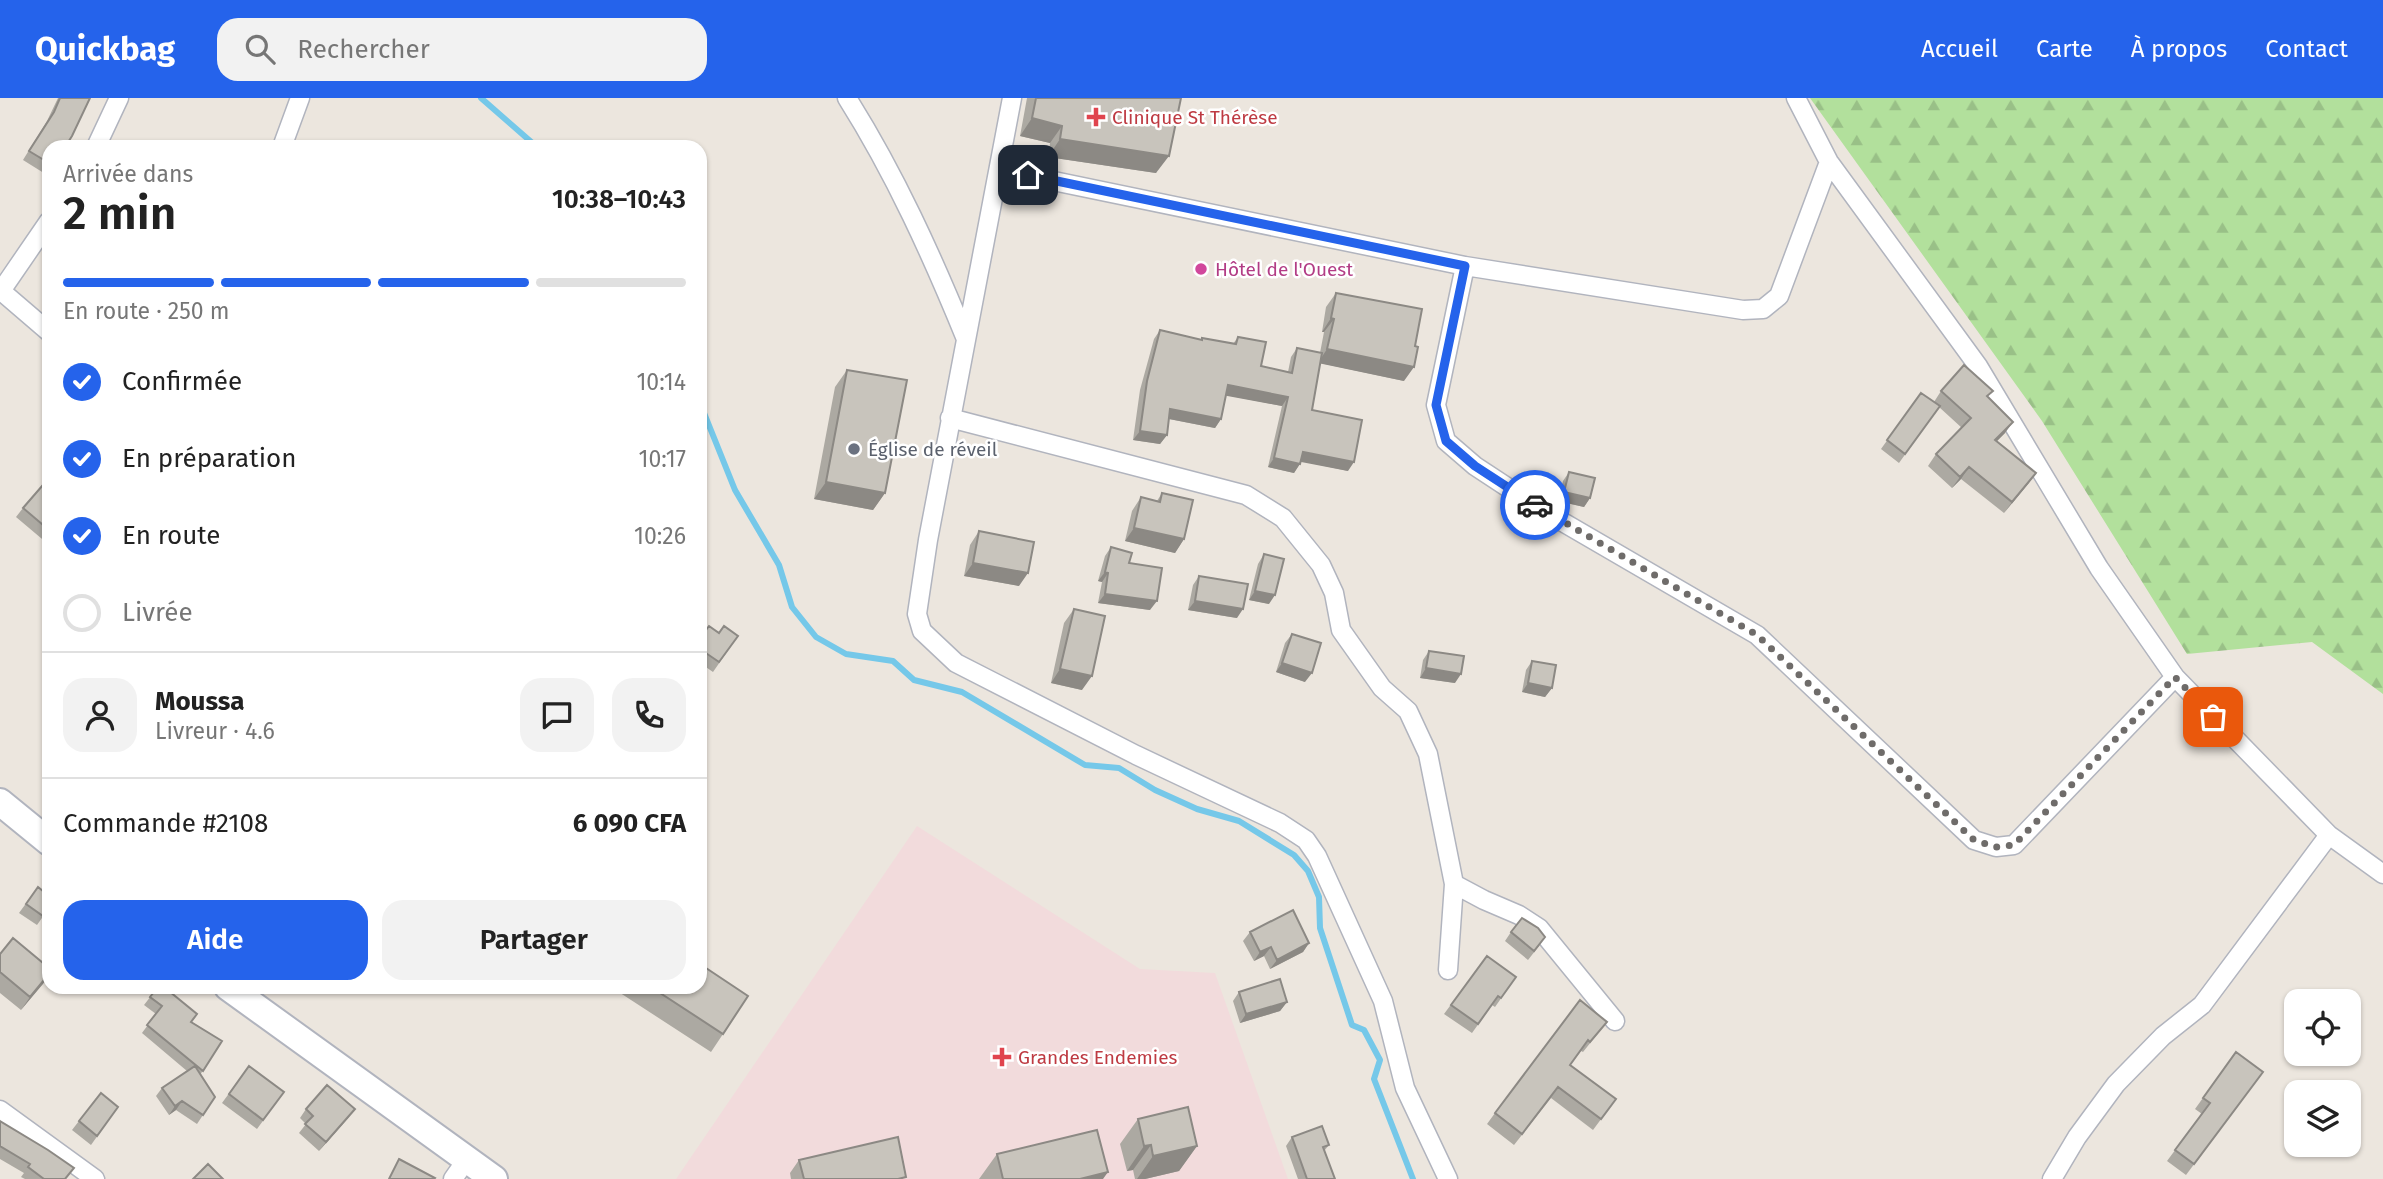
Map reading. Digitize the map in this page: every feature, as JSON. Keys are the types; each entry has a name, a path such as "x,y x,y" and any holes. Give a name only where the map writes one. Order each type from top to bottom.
{"main road":[{"path":"1,803 42,836"},
{"path":"237,994 460,1169 494,1179"}],"street":[{"path":"99,140 119,98"},
{"path":"285,140 300,98"},
{"path":"847,98 903,198 966,339"},
{"path":"1012,98 950,418 917,614 922,631 956,663 1136,755 1280,823 1306,840 1317,856 1383,1001 1405,1088 1448,1179"},
{"path":"1796,98 1829,162 1978,366 2099,568 2175,677 2329,835 2383,874"},
{"path":"1000,170 1465,266 1743,310 1763,309 1779,296 1829,162"},
{"path":"42,232 1,290 42,326"},
{"path":"1465,266 1436,405 1446,441 1475,466 1542,510 1757,635 1974,840 1996,847 2014,845 2175,677"},
{"path":"950,418 1246,495 1283,518 1321,565 1334,593 1341,629 1353,650 1382,688 1408,711 1428,754 1454,884 1448,970"},
{"path":"2052,1179 2077,1137 2116,1084 2163,1036 2202,1005 2329,835"},
{"path":"1454,884 1483,900 1520,915 1539,928 1615,1021"},
{"path":"0,1111 95,1179"}],"shaded area":[{"name":"Grandes Endemies","path":"917,826 1140,969 1215,973 1288,1179 676,1179"}],"green space":[{"path":"1810,98 2383,98 2383,694 2312,642 2187,654 2042,421"}],"building":[{"path":"60,98 90,98 69,140 42,140 42,159 29,151"},
{"name":"Clinique St Thérèse","path":"1036,98 1181,98 1169,156 1060,139 1062,126 1032,118"},
{"path":"1336,293 1422,309 1414,367 1327,349 1334,319 1331,318"},
{"path":"1160,330 1202,340 1236,344 1238,337 1266,342 1261,366 1292,373 1297,348 1322,353 1312,410 1362,420 1354,462 1303,452 1300,464 1274,458 1288,397 1228,385 1221,419 1170,409 1167,435 1140,431 1147,381"},
{"path":"1964,365 1993,391 1987,396 2013,422 1995,440 2036,473 2012,502 1969,467 1960,477 1936,454 1971,418 1941,391"},
{"name":"Église de réveil","path":"847,370 907,380 885,493 826,482"},
{"path":"1921,393 1940,406 1905,454 1887,440"},
{"path":"1569,472 1595,478 1590,498 1564,492"},
{"path":"42,486 42,524 23,508"},
{"path":"1162,493 1193,500 1184,539 1134,528 1141,497 1160,502"},
{"path":"979,531 1034,542 1028,573 973,563"},
{"path":"1111,547 1132,553 1129,563 1162,568 1157,601 1105,594 1108,573 1105,572"},
{"path":"1264,554 1284,559 1275,595 1255,591"},
{"path":"1199,576 1248,584 1243,609 1195,601"},
{"path":"1074,609 1105,616 1092,676 1060,669"},
{"path":"709,626 719,633 724,626 738,636 719,662 707,654"},
{"path":"1292,634 1321,643 1312,673 1282,663"},
{"path":"1429,651 1464,656 1461,674 1426,668"},
{"path":"1532,661 1556,665 1552,688 1528,683"},
{"path":"38,887 42,890 42,915 26,904"},
{"path":"1293,910 1309,943 1277,960 1271,947 1260,952 1250,932"},
{"path":"1522,918 1538,928 1545,937 1534,951 1511,932"},
{"path":"13,938 42,962 42,982 30,997 0,972 0,954"},
{"path":"1487,956 1516,977 1478,1024 1451,1005"},
{"path":"707,969 748,996 723,1034 662,994 707,994"},
{"path":"1280,979 1287,1002 1246,1014 1239,992"},
{"path":"152,994 173,994 197,1014 191,1022 222,1041 203,1071 147,1025 162,1006 150,997"},
{"path":"1580,1000 1607,1022 1590,1042 1588,1040 1570,1065 1616,1099 1601,1119 1558,1087 1522,1134 1495,1113"},
{"path":"2236,1052 2263,1072 2194,1164 2175,1150 2210,1103 2203,1098"},
{"path":"195,1066 215,1097 203,1115 182,1101 175,1106 162,1088"},
{"path":"249,1066 284,1092 263,1120 229,1094"},
{"path":"327,1085 355,1109 326,1142 305,1124 313,1116 306,1109"},
{"path":"101,1093 118,1107 97,1136 79,1121"},
{"path":"1188,1107 1197,1146 1153,1156 1151,1145 1144,1146 1138,1119"},
{"path":"0,1121 74,1168 65,1179 44,1179 28,1167 30,1164 0,1146"},
{"path":"1322,1126 1329,1145 1323,1147 1335,1179 1307,1179 1292,1137"},
{"path":"1097,1130 1108,1172 1080,1179 1003,1179 997,1154"},
{"path":"898,1137 906,1177 804,1179 799,1160"},
{"path":"399,1159 435,1178 389,1179"},
{"path":"208,1164 223,1179 193,1179"}],"waterway":[{"path":"481,98 529,140"},
{"path":"707,420 735,490 779,565 792,607 816,637 846,654 893,661 914,680 962,692 1085,765 1119,768 1155,790 1197,809 1239,821 1294,855 1308,871 1319,897 1320,928 1352,1025 1364,1030 1380,1060 1374,1079 1413,1179"}],"way so far":[{"path":"1535,505 1757,635 1974,840 1996,847 2014,845 2175,677 2213,717"}],"place":[{"name":"Clinique St Thérèse","path":"1096,117"},
{"name":"Hôtel de l'Ouest","path":"1201,269"},
{"name":"Église de réveil","path":"854,449"},
{"name":"Grandes Endemies","path":"1002,1057"}],"route":[{"path":"1028,175 1465,266 1436,405 1446,441 1475,466 1535,505"}]}
